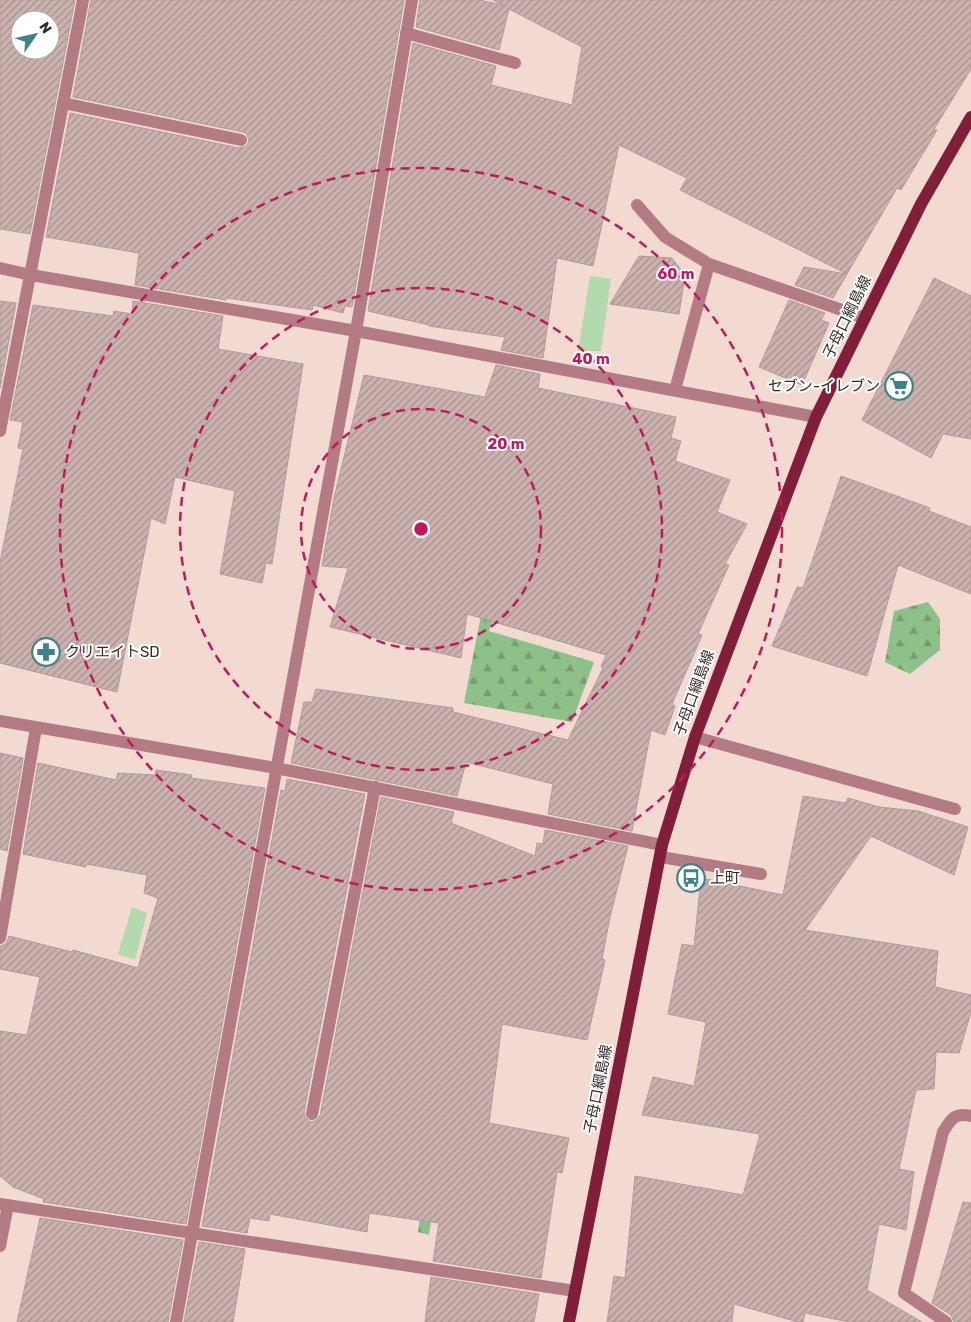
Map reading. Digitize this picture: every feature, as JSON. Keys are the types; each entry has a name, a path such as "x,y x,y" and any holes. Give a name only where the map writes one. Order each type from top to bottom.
{"main road":[{"name":"子母口綱島線","path":"569,1322 661,851 694,737 816,417 921,204 971,117"}],"street":[{"path":"0,431 83,0"},
{"path":"176,1322 356,331 412,0"},
{"path":"406,33 515,63"},
{"path":"64,103 241,140"},
{"path":"637,205 665,237 709,264 864,318"},
{"path":"676,390 709,264"},
{"path":"0,268 356,331 816,417"},
{"path":"0,721 276,768 375,788 760,874"},
{"path":"0,938 36,728"},
{"path":"694,737 955,810"},
{"path":"312,1114 375,788"},
{"path":"946,1322 904,1293 943,1132 952,1118 963,1114 971,1116"},
{"path":"0,1246 4,1205 574,1291"}],"green space":[{"path":"590,276 611,279 601,351 578,351"},
{"path":"497,532 521,543 489,631 594,662 572,722 464,703"},
{"path":"928,602 940,619 940,650 910,674 885,662 894,611"},
{"path":"132,907 147,913 135,960 118,954"},
{"path":"425,1178 437,1178 429,1235 418,1232"}],"building":[{"path":"0,0 75,0 30,234 0,229"},
{"path":"91,0 404,0 352,307 345,306 343,313 313,305 312,310 226,298 226,300 135,285 139,253 46,237 70,113 239,148 247,146 249,141 247,134 243,132 73,97"},
{"path":"420,0 479,0 503,5 493,0 971,0 971,69 934,129 937,130 901,190 897,188 847,274 680,190 687,178 619,145 593,266 557,258 543,358 501,350 505,337 429,326 368,311 413,43 496,66 491,85 572,105 582,47 509,9 499,50 416,27"},
{"path":"639,256 672,258 685,275 679,314 610,304"},
{"path":"804,267 847,274 833,298 795,285"},
{"path":"934,278 971,296 971,439 943,434 931,458 862,420"},
{"path":"789,300 825,313 821,320 829,323 802,385 759,367"},
{"path":"0,301 16,303 0,388"},
{"path":"133,301 223,316 218,349 303,364 272,564 266,563 262,583 220,574 235,491 175,477 165,524 151,518 117,692 0,663 0,562 23,449 18,448 23,422 10,420 33,305 113,316 114,311 132,314"},
{"path":"496,365 540,374 538,388 676,417 671,438 681,441 675,461 730,480 717,512 747,524 725,564 729,565 698,634 702,635 672,704 675,706 665,735 651,730 632,831 548,814 553,784 466,762 457,796 291,763 304,702 312,702 316,689 453,708 453,712 568,740 603,668 601,667 606,655 467,614 461,658 330,627 348,568 322,566 334,498 364,375 485,397"},
{"path":"841,476 930,508 929,511 971,527 971,594 898,565 867,676 772,646 797,587 803,588"},
{"path":"0,753 23,758 7,851 0,849"},
{"path":"38,763 116,780 118,773 155,775 156,770 192,775 191,778 265,788 186,1224 43,1202 44,1199 13,1187 0,1176 0,1031 27,1035 40,977 0,969 0,946 6,944 9,936 72,952 73,950 138,968 158,898 144,893 147,875 86,864 86,867 23,854"},
{"path":"287,779 365,794 304,1112 305,1117 310,1122 315,1121 320,1116 381,797 454,812 451,823 535,856 537,843 543,844 545,830 628,846 610,917 602,959 605,960 587,1040 502,1024 489,1123 569,1138 562,1173 557,1172 541,1278 433,1261 439,1223 369,1213 367,1232 270,1214 269,1221 250,1218 247,1233 202,1226 281,790 285,791"},
{"path":"803,796 846,803 848,798 879,807 918,811 968,827 954,875 871,836 805,930 938,951 935,987 971,995 971,1012 959,1053 936,1052 934,1089 916,1090 899,1169 914,1172 906,1230 879,1224 867,1290 922,1322 849,1322 805,1313 803,1322 798,1322 734,1304 732,1322 607,1322 614,1276 625,1278 635,1176 743,1195 760,1134 642,1115 653,1077 694,1086 706,1022 668,1014 682,944 694,946 701,878 783,895"},
{"path":"963,1202 971,1203 971,1322 954,1322 951,1315 932,1303"},
{"path":"40,1218 183,1240 168,1322 17,1322"},
{"path":"199,1242 245,1249 233,1322 184,1322"},
{"path":"431,1277 539,1294 534,1322 425,1322"}],"place":[{"name":"セブン-イレブン","path":"899,386"},
{"name":"クリエイトSD","path":"46,652"},
{"name":"上町","path":"691,878"}]}
